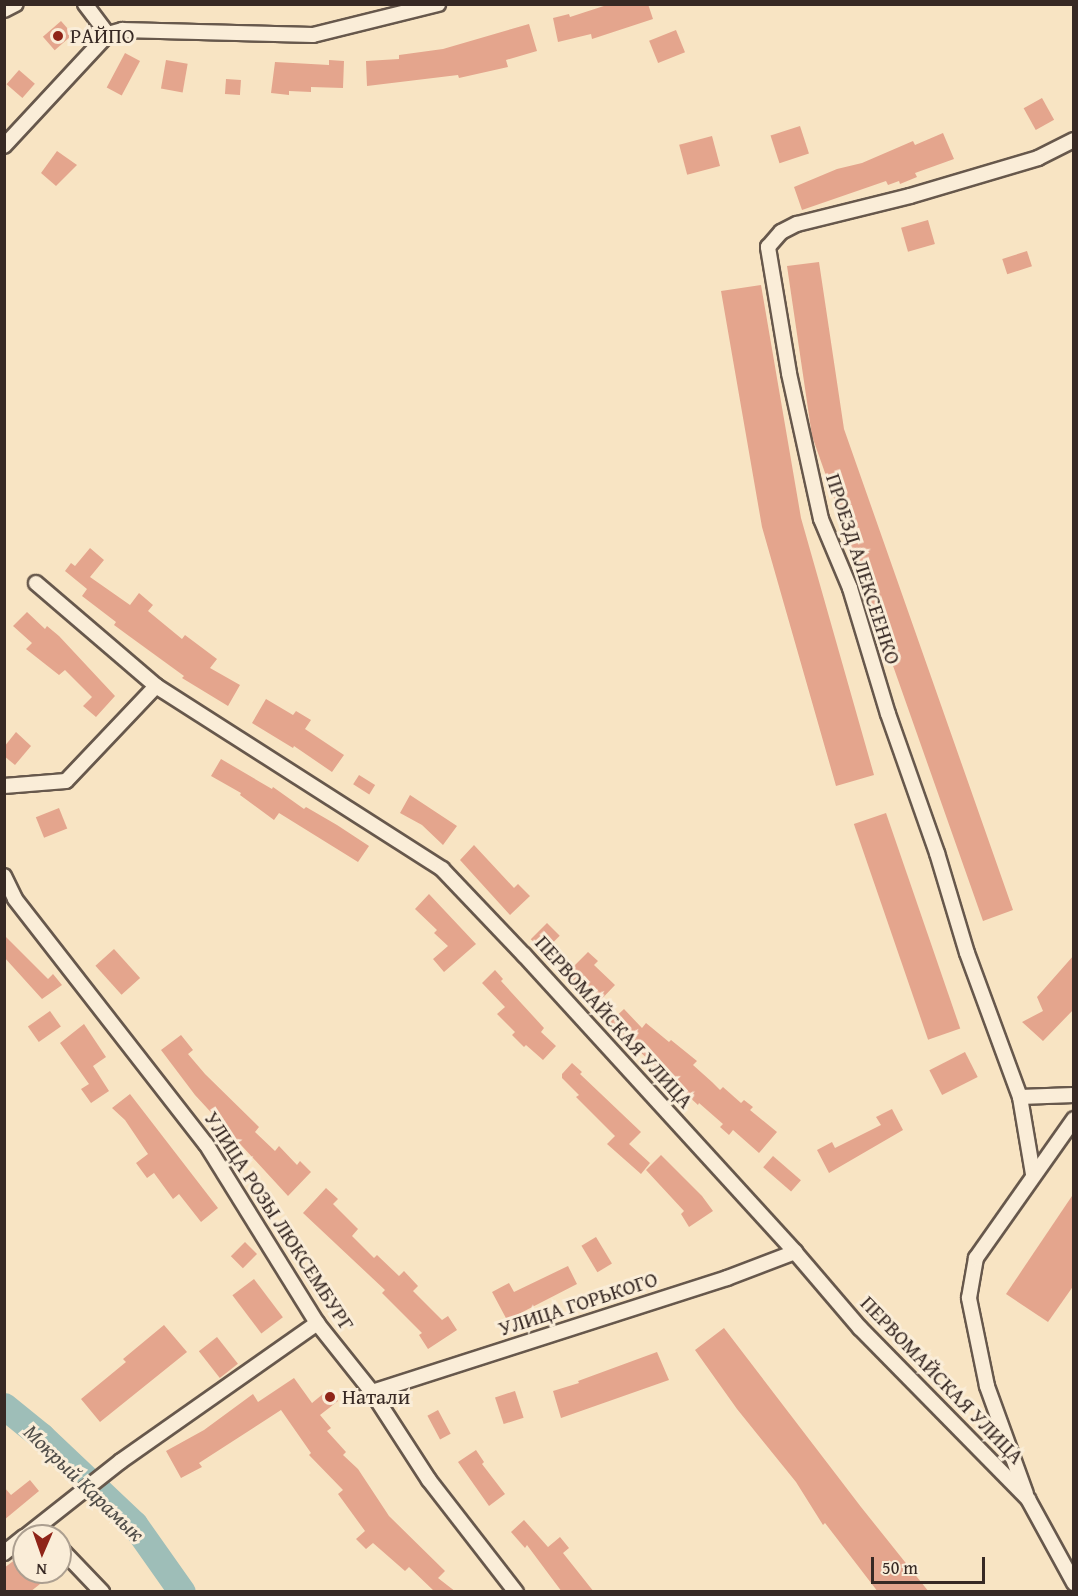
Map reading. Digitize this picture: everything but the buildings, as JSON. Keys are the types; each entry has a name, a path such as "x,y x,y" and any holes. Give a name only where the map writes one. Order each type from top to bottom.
{"street":[{"path":"4,10 16,4"},
{"path":"85,4 108,34"},
{"path":"4,146 108,34 122,30 313,35 438,4"},
{"name":"ПРОЕЗД АЛЕКСЕЕНКО","path":"1033,1174 1020,1097 967,953 937,854 888,714 850,588 821,519 791,384 768,247 781,232 797,224 910,196 1038,158 1074,140"},
{"name":"ПЕРВОМАЙСКАЯ УЛИЦА","path":"36,583 156,686 442,870 524,955 795,1252 860,1328 1028,1499 1074,1583"},
{"path":"4,786 66,781 156,686"},
{"name":"УЛИЦА РОЗЫ ЛЮКСЕМБУРГ","path":"4,876 15,899 206,1144 317,1323 372,1392 429,1480 516,1592"},
{"path":"1020,1097 1074,1095"},
{"path":"1028,1499 987,1386 969,1299 976,1258 1033,1174 1074,1119"},
{"name":"УЛИЦА ГОРЬКОГО","path":"372,1392 727,1278 795,1252"},
{"path":"51,1524 121,1461 317,1323"},
{"path":"72,1561 102,1592"}],"waterway":[{"name":"Мокрый Карамык","path":"4,1406 41,1436 134,1524 182,1592"}],"place":[{"name":"РАЙПО","path":"58,36"},
{"name":"Натали","path":"330,1397"}]}
